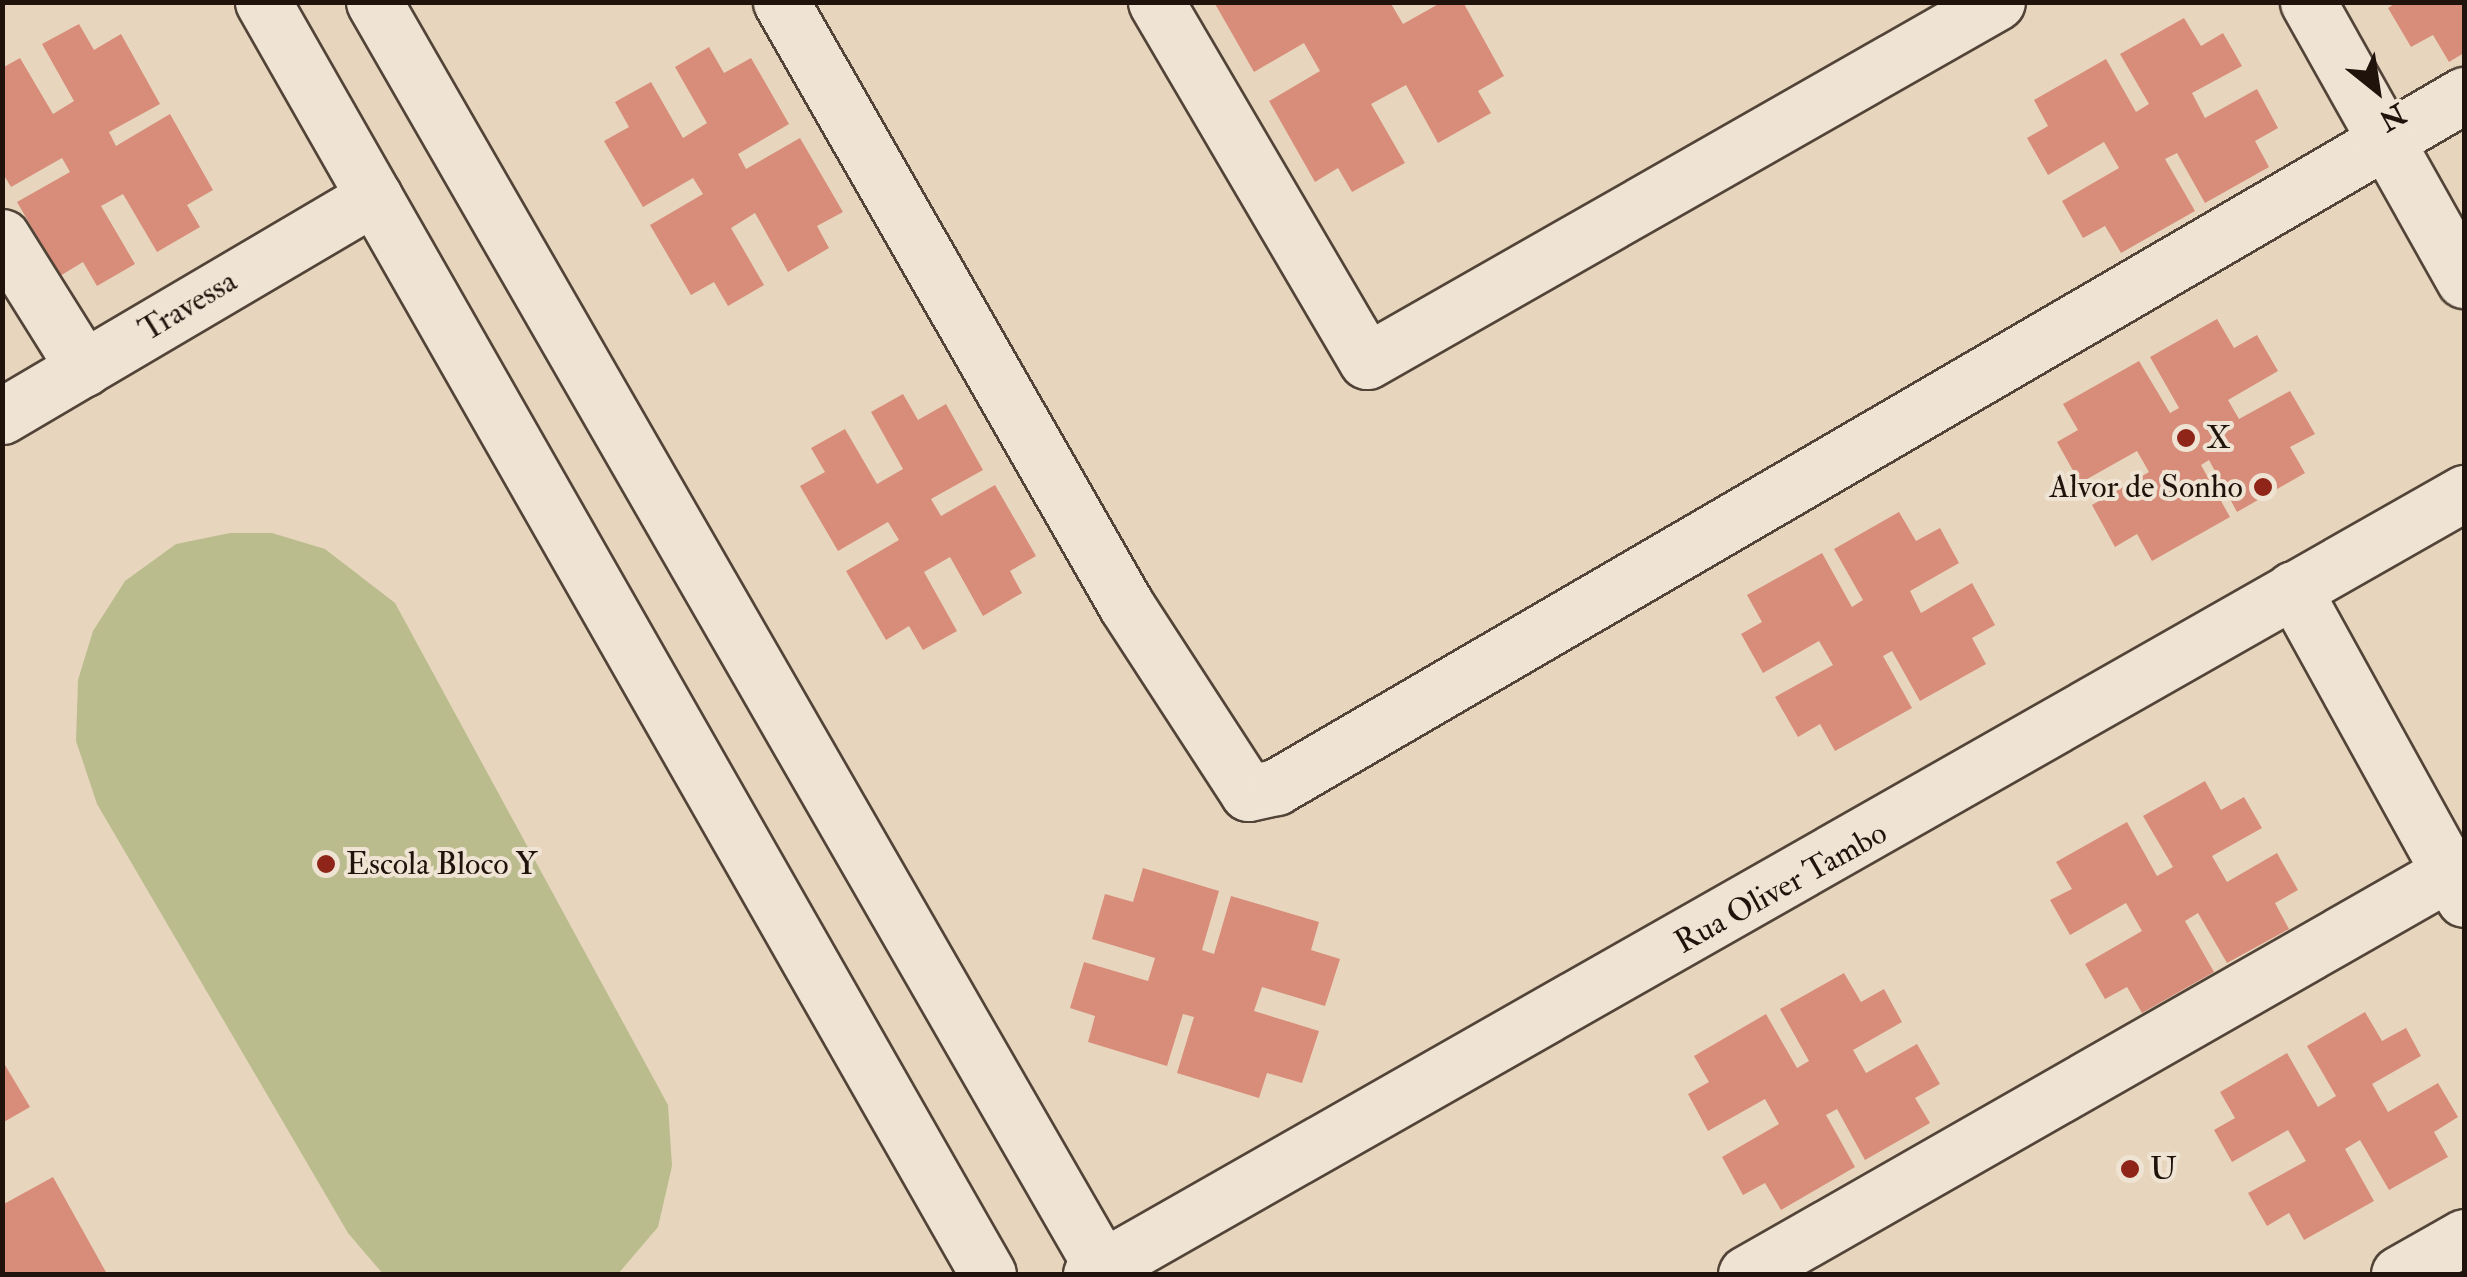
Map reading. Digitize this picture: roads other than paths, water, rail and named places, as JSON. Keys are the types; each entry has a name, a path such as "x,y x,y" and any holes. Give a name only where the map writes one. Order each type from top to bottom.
{"street":[{"path":"264,2 988,1274"},
{"path":"374,2 1100,1272"},
{"path":"780,2 1116,588 1248,793 1276,787 1962,392 2464,95"},
{"path":"1156,2 1367,361 1998,2"},
{"path":"2308,2 2464,280"},
{"name":"Travessa","path":"2,416 374,197"},
{"path":"2,237 84,368"},
{"name":"Rua Oliver Tambo","path":"1100,1272 1902,821 2293,589 2464,493"},
{"path":"1746,1274 2459,879 2293,589"},
{"path":"2399,1274 2464,1237"}],"place":[{"name":"X","path":"2186,438"},
{"name":"Alvor de Sonho","path":"2263,487"},
{"name":"Escola Bloco Y","path":"326,864"},
{"name":"U","path":"2130,1169"}]}
